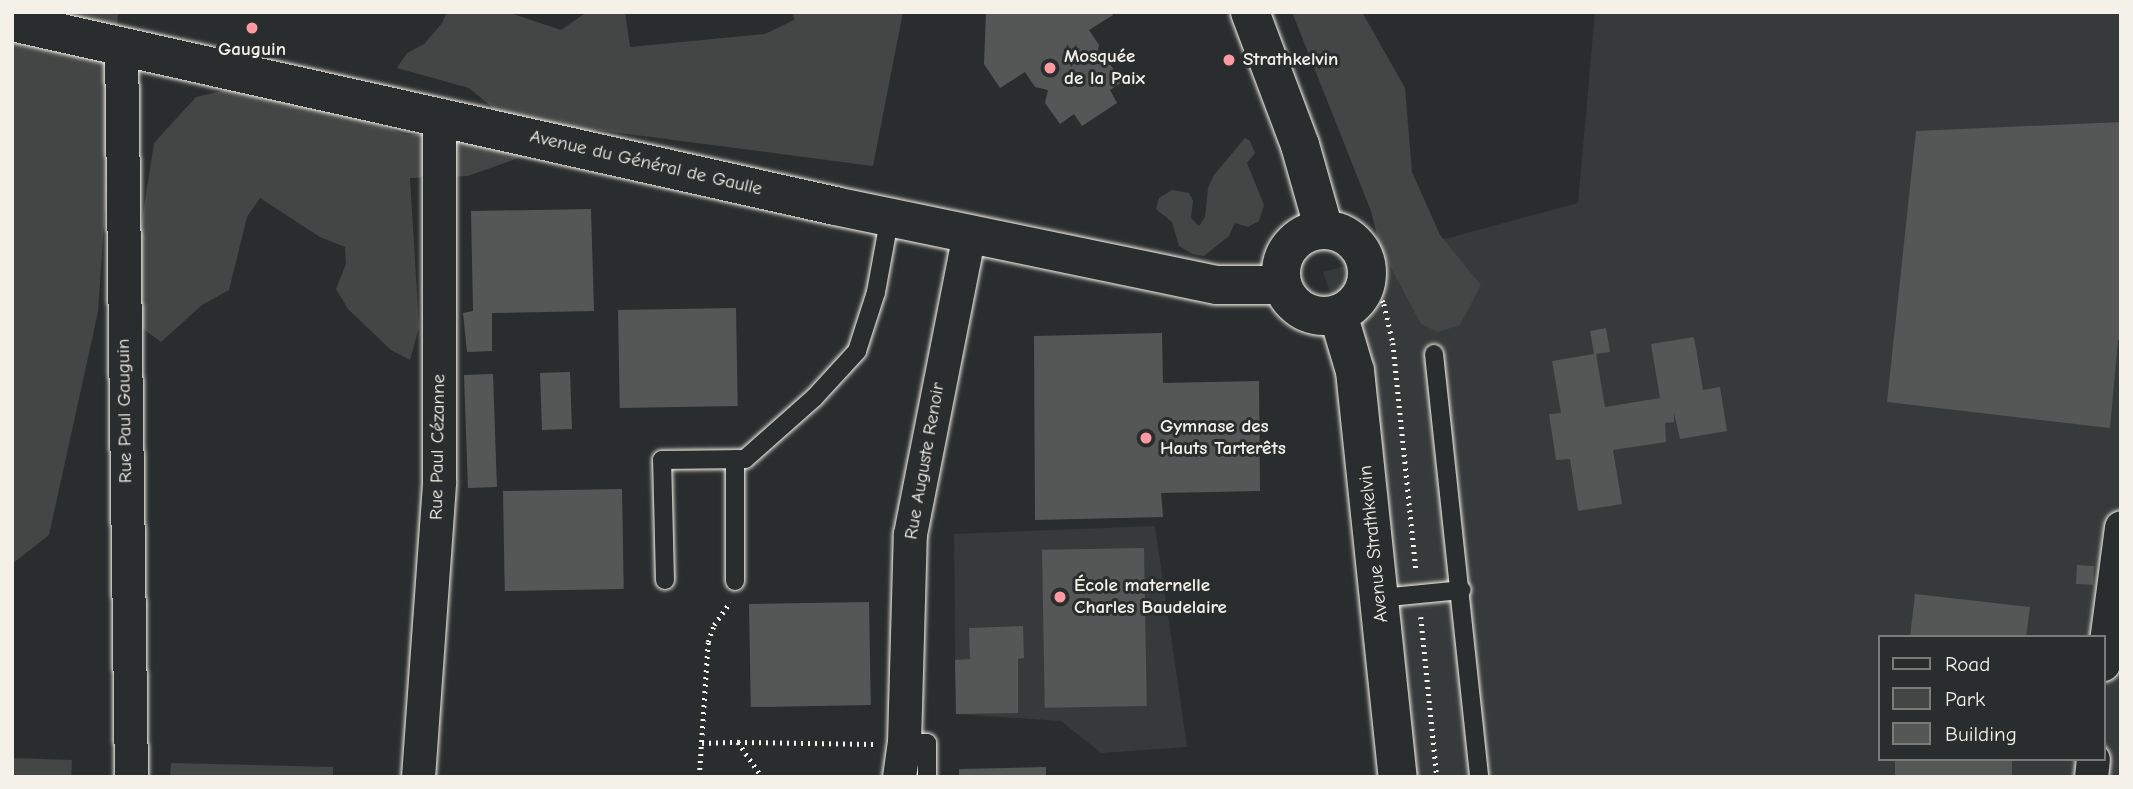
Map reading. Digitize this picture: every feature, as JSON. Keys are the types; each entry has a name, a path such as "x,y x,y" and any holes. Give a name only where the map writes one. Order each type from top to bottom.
{"street":[{"path":"1250,12 1300,145 1324,230"},
{"name":"Avenue du Général de Gaulle","path":"12,22 890,216 1217,285 1282,285"},
{"name":"Rue Paul Gauguin","path":"121,45 131,777"},
{"name":"Rue Paul Cézanne","path":"418,777 439,482 439,116"},
{"path":"1324,230 1340,233 1353,242 1363,254 1367,269 1360,297 1351,308 1338,314 1317,316 1297,308 1282,285 1280,269 1284,254 1301,237 1324,230"},
{"name":"Rue Auguste Renoir","path":"900,777 904,743 910,534 969,232"},
{"name":"Avenue Strathkelvin","path":"1338,314 1355,371 1398,777"},
{"path":"2105,654 2116,598 2121,527"}],"lane":[{"path":"666,580 662,460 745,459 814,398 856,351 876,292 890,216"},
{"path":"1434,354 1462,590 1479,777"},
{"path":"735,459 735,581"},
{"path":"1380,598 1462,590"},
{"path":"904,743 926,743 927,777"}],"path":[{"path":"1367,269 1384,304 1393,343 1437,777"},
{"path":"699,777 708,642 714,625 731,601 735,581"},
{"path":"738,742 762,777"},
{"path":"702,743 904,743"}],"shaded area":[{"path":"1595,12 2121,12 2121,777 1398,777 1338,314 1323,272 1578,203"},
{"name":"École maternelle Charles Baudelaire","path":"1155,526 1187,747 1101,753 1061,721 956,714 954,534"}],"green space":[{"path":"12,12 118,12 98,312 49,535 12,564"},
{"path":"447,12 507,12 561,30 587,12 625,12 630,47 765,34 794,20 793,12 903,12 873,166 597,130 468,176 410,178 419,327 410,360 391,350 348,309 336,289 346,264 345,247 320,237 260,198 247,217 229,290 202,305 161,342 138,325 138,246 154,143 196,97 230,89 335,110 406,135 453,135 498,112 469,88 397,68 407,53 424,44 442,23"},
{"path":"1292,12 1362,12 1405,88 1412,172 1440,235 1481,285 1460,325 1438,332 1421,324 1380,247 1371,211"},
{"path":"1245,138 1250,141 1255,153 1247,163 1264,205 1259,221 1248,227 1235,223 1229,236 1204,256 1192,254 1179,246 1172,222 1156,209 1159,198 1172,190 1189,193 1193,201 1191,218 1199,226 1205,217 1208,188 1214,175"},
{"path":"12,758 72,760 71,777 12,777"},
{"path":"171,763 333,767 333,777 170,777"}],"building":[{"name":"Mosquée de la Paix","path":"986,12 1112,12 1113,15 1089,30 1099,45 1096,58 1108,61 1122,82 1110,90 1117,103 1082,126 1074,114 1060,124 1045,103 1048,90 1035,87 1025,72 1000,88 984,64"},
{"path":"2121,122 2121,341 2118,340 2110,428 1887,402 1916,131"},
{"path":"591,209 594,311 492,313 492,351 467,352 463,313 473,311 471,211"},
{"path":"736,308 738,406 620,408 618,310"},
{"path":"1606,328 1610,352 1596,354 1605,407 1660,398 1651,344 1694,337 1703,390 1720,387 1727,431 1680,439 1674,413 1674,422 1665,423 1666,442 1613,450 1622,504 1578,511 1570,459 1556,460 1549,414 1561,413 1552,361 1594,354 1590,331"},
{"name":"Gymnase des Hauts Tarterêts","path":"1162,333 1163,383 1259,381 1260,491 1161,493 1163,517 1035,520 1034,336"},
{"path":"570,372 572,429 542,430 540,373"},
{"path":"493,374 497,487 468,488 464,375"},
{"path":"622,489 624,589 505,591 503,491"},
{"path":"1144,548 1147,706 1045,708 1042,550"},
{"path":"2077,565 2094,566 2093,585 2076,584"},
{"path":"1915,594 2030,607 2026,635 1910,635"},
{"path":"869,602 871,705 751,707 749,604"},
{"path":"1023,626 1024,658 1018,659 1018,713 956,714 955,660 970,659 969,628"},
{"path":"1895,761 2012,761 2012,777 1895,777"},
{"path":"1046,767 1046,777 959,777 959,769"}],"place":[{"name":"Gauguin","path":"252,28"},
{"name":"Strathkelvin","path":"1229,60"},
{"name":"Mosquée de la Paix","path":"1050,68"},
{"name":"Gymnase des Hauts Tarterêts","path":"1146,438"},
{"name":"École maternelle Charles Baudelaire","path":"1060,597"}]}
